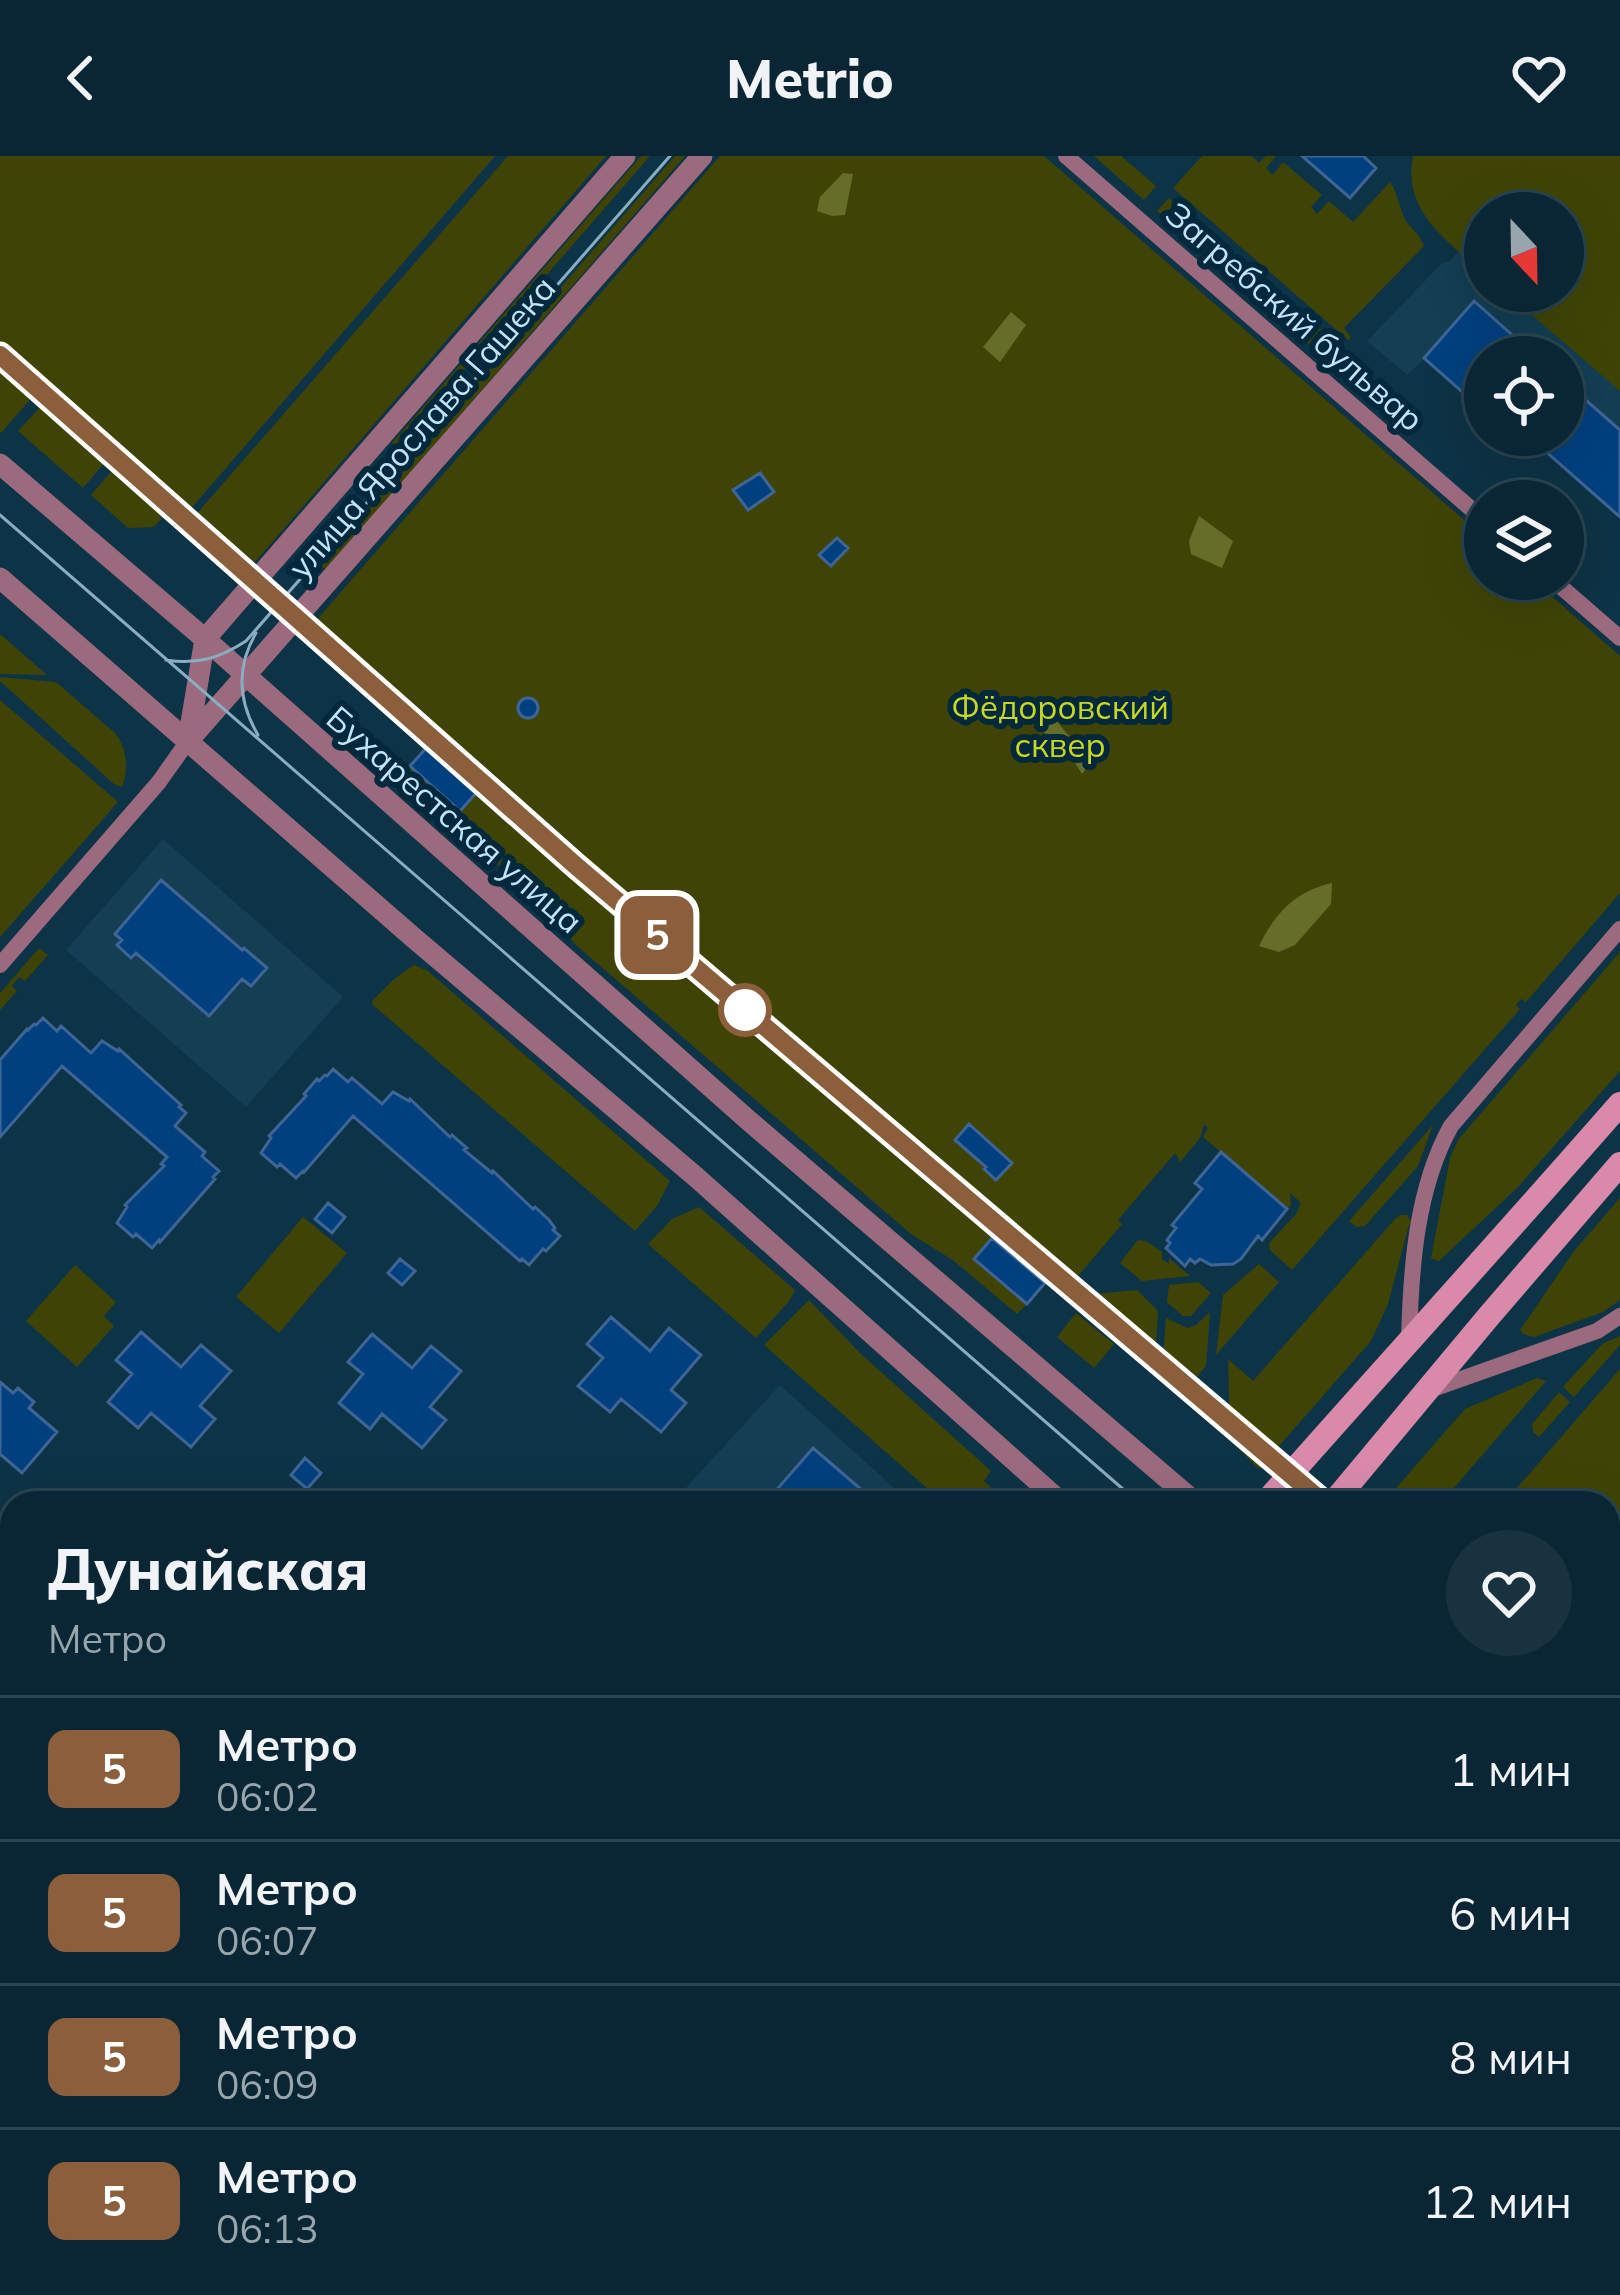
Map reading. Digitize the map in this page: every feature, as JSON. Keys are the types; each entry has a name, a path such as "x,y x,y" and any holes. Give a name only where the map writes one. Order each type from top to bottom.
{"main road":[{"path":"1276,1491 1620,1104"},
{"path":"1343,1491 1620,1164"}],"street":[{"name":"улица Ярослава Гашека","path":"188,741 205,639 625,156"},
{"name":"улица Ярослава Гашека","path":"0,965 159,782 188,741 702,156"},
{"name":"Загребский бульвар","path":"1066,156 1464,503"},
{"name":"Бухарестская улица","path":"0,464 748,1120 1182,1491"},
{"path":"0,578 713,1191 1049,1491"},
{"path":"1576,600 1620,638"},
{"path":"1409,1339 1411,1281 1438,1150 1451,1126 1620,929"},
{"path":"1429,1390 1598,1331 1620,1316"}],"shaded area":[{"path":"1620,156 1620,517 1584,485 1584,480 1551,456 1584,456 1584,336 1464,336 1464,393 1424,359 1407,375 1367,341 1461,248 1433,209 1464,200 1464,312 1584,312 1584,192 1493,192"},
{"path":"163,839 343,997 246,1107 66,950"},
{"path":"780,1385 898,1491 683,1491"}],"green space":[{"path":"0,156 495,156 188,512 0,349"},
{"path":"508,156 606,156 255,562 239,560 193,518"},
{"path":"641,156 650,156 397,447 392,443"},
{"path":"675,156 685,156 326,570 320,565"},
{"name":"Фёдоровский сквер","path":"720,156 1044,156 1464,520 1464,600 1556,600 1620,656 1620,893 1526,1002 1521,999 1516,1005 1520,1009 1292,1270 1270,1250 1269,1243 1301,1203 1290,1193 1287,1209 1203,1137 1208,1128 1204,1125 1200,1138 1180,1162 1175,1153 1118,1220 1122,1224 1064,1289 574,854 562,849 314,623"},
{"path":"1094,156 1121,156 1156,186 1144,200"},
{"path":"1202,156 1252,156 1259,163 1266,156 1276,156 1266,168 1273,175 1283,162 1322,195 1311,207 1317,214 1329,201 1353,222 1390,182 1406,221 1424,246 1344,328 1351,337 1348,340 1173,188"},
{"path":"1413,156 1620,156 1620,391 1584,360 1584,336 1556,336 1528,312 1584,312 1584,192 1464,192 1464,256 1421,210 1411,176"},
{"path":"843,173 853,174 845,215 817,211 820,197"},
{"path":"1169,198 1341,347 1329,361 1157,211"},
{"path":"1011,312 1026,325 1000,362 983,347"},
{"path":"0,365 34,395 1,433 0,432"},
{"path":"43,404 107,460 83,488 18,431"},
{"path":"116,466 168,511 154,527 128,528 91,495"},
{"path":"1199,516 1233,541 1222,568 1191,554 1189,541"},
{"path":"0,634 47,675 0,674"},
{"path":"0,677 56,682 115,733 126,759 122,787 114,784"},
{"path":"1023,699 1039,699 1068,735 1094,743 1082,774 1069,753 1056,750"},
{"path":"0,700 118,802 0,937"},
{"path":"410,766 460,811 479,790 992,1238 975,1259 1027,1304 1017,1314 954,1261 911,1234 576,945 524,887 399,779"},
{"path":"1332,883 1331,904 1295,945 1279,952 1259,946 1288,905"},
{"path":"39,948 48,955 25,981 19,977 12,986 17,991 0,1010 0,993"},
{"path":"1620,952 1620,1071 1517,1188 1439,1261 1431,1258 1450,1158 1458,1140"},
{"path":"414,965 428,971 670,1181 657,1206 635,1231 373,1005 394,979"},
{"path":"1433,1125 1418,1166 1365,1226 1356,1227 1349,1221"},
{"path":"1620,1198 1620,1300 1603,1312 1534,1337 1523,1334 1520,1330 1574,1251"},
{"path":"699,1207 795,1290 756,1338 648,1244 672,1219"},
{"path":"1401,1215 1412,1223 1388,1304 1371,1341 1259,1469 1230,1440 1228,1359 1253,1381"},
{"path":"303,1217 347,1253 279,1333 236,1297"},
{"path":"1138,1240 1162,1252 1162,1259 1169,1264 1169,1258 1190,1276 1142,1281 1120,1263"},
{"path":"1259,1264 1279,1282 1216,1355 1223,1295"},
{"path":"75,1265 116,1302 104,1316 114,1326 77,1367 26,1321"},
{"path":"1198,1282 1211,1293 1191,1316 1183,1316 1167,1302 1169,1285"},
{"path":"1137,1290 1158,1311 1155,1360 1085,1304 1094,1294"},
{"path":"809,1300 861,1354 991,1471 984,1481 995,1491 930,1491 764,1345"},
{"path":"1210,1312 1206,1366 1188,1387 1162,1366 1166,1318 1188,1328"},
{"path":"1076,1313 1114,1344 1094,1368 1057,1337"},
{"path":"1620,1336 1620,1345 1574,1397 1563,1387 1602,1344"},
{"path":"1620,1369 1620,1491 1514,1491"},
{"path":"1537,1378 1546,1381 1451,1491 1393,1491 1465,1409"},
{"path":"1559,1392 1570,1402 1539,1437 1532,1424"}],"building":[{"path":"1302,156 1363,156 1376,168 1350,198"},
{"path":"1464,312 1486,312 1513,336 1464,336 1464,393 1424,358"},
{"path":"1584,398 1620,430 1620,517 1584,485 1584,480 1551,456 1584,456"},
{"path":"760,473 774,492 748,510 733,490"},
{"path":"837,538 848,548 831,566 819,555"},
{"path":"528,698 538,708 528,718 518,708"},
{"path":"428,746 479,790 460,811 410,766"},
{"path":"161,880 267,968 251,986 242,979 209,1016 136,953 131,958 117,945 122,940 115,934"},
{"path":"43,1018 57,1031 61,1026 91,1053 102,1041 119,1049 181,1105 186,1113 175,1126 219,1171 152,1248 117,1223 125,1205 164,1166 167,1157 62,1066 0,1137 0,1060"},
{"path":"333,1069 348,1082 352,1078 382,1104 393,1092 410,1099 535,1207 560,1236 529,1265 520,1261 353,1116 296,1178 280,1164 277,1167 261,1153 269,1136 317,1079"},
{"path":"969,1124 1012,1163 996,1180 955,1140"},
{"path":"1221,1152 1287,1209 1262,1240 1258,1236 1233,1264 1190,1259 1185,1266 1166,1248 1167,1240 1176,1228 1172,1225 1202,1189 1195,1183"},
{"path":"328,1203 345,1217 332,1233 315,1219"},
{"path":"992,1238 1045,1283 1027,1304 974,1259"},
{"path":"400,1259 415,1271 402,1285 388,1273"},
{"path":"611,1317 650,1351 669,1328 701,1355 671,1390 686,1403 661,1432 621,1399 610,1412 578,1386 603,1358 587,1344"},
{"path":"141,1332 181,1367 201,1345 231,1371 200,1406 215,1419 191,1447 151,1413 138,1428 108,1402 132,1374 116,1360"},
{"path":"372,1334 412,1368 431,1346 461,1371 430,1407 446,1420 422,1448 382,1414 370,1429 339,1403 363,1374 348,1362"},
{"path":"0,1382 13,1393 18,1388 34,1402 29,1408 57,1432 22,1473 0,1454"},
{"path":"813,1448 863,1491 775,1491"},
{"path":"305,1458 321,1473 307,1489 291,1475"}],"tram line":[{"path":"166,660 208,659 246,641 670,156"},
{"path":"0,515 1125,1491"},
{"path":"256,633 245,658 242,684 246,710 258,735"}],"metro line":[{"name":"5","path":"0,355 575,865 1310,1491"}]}
